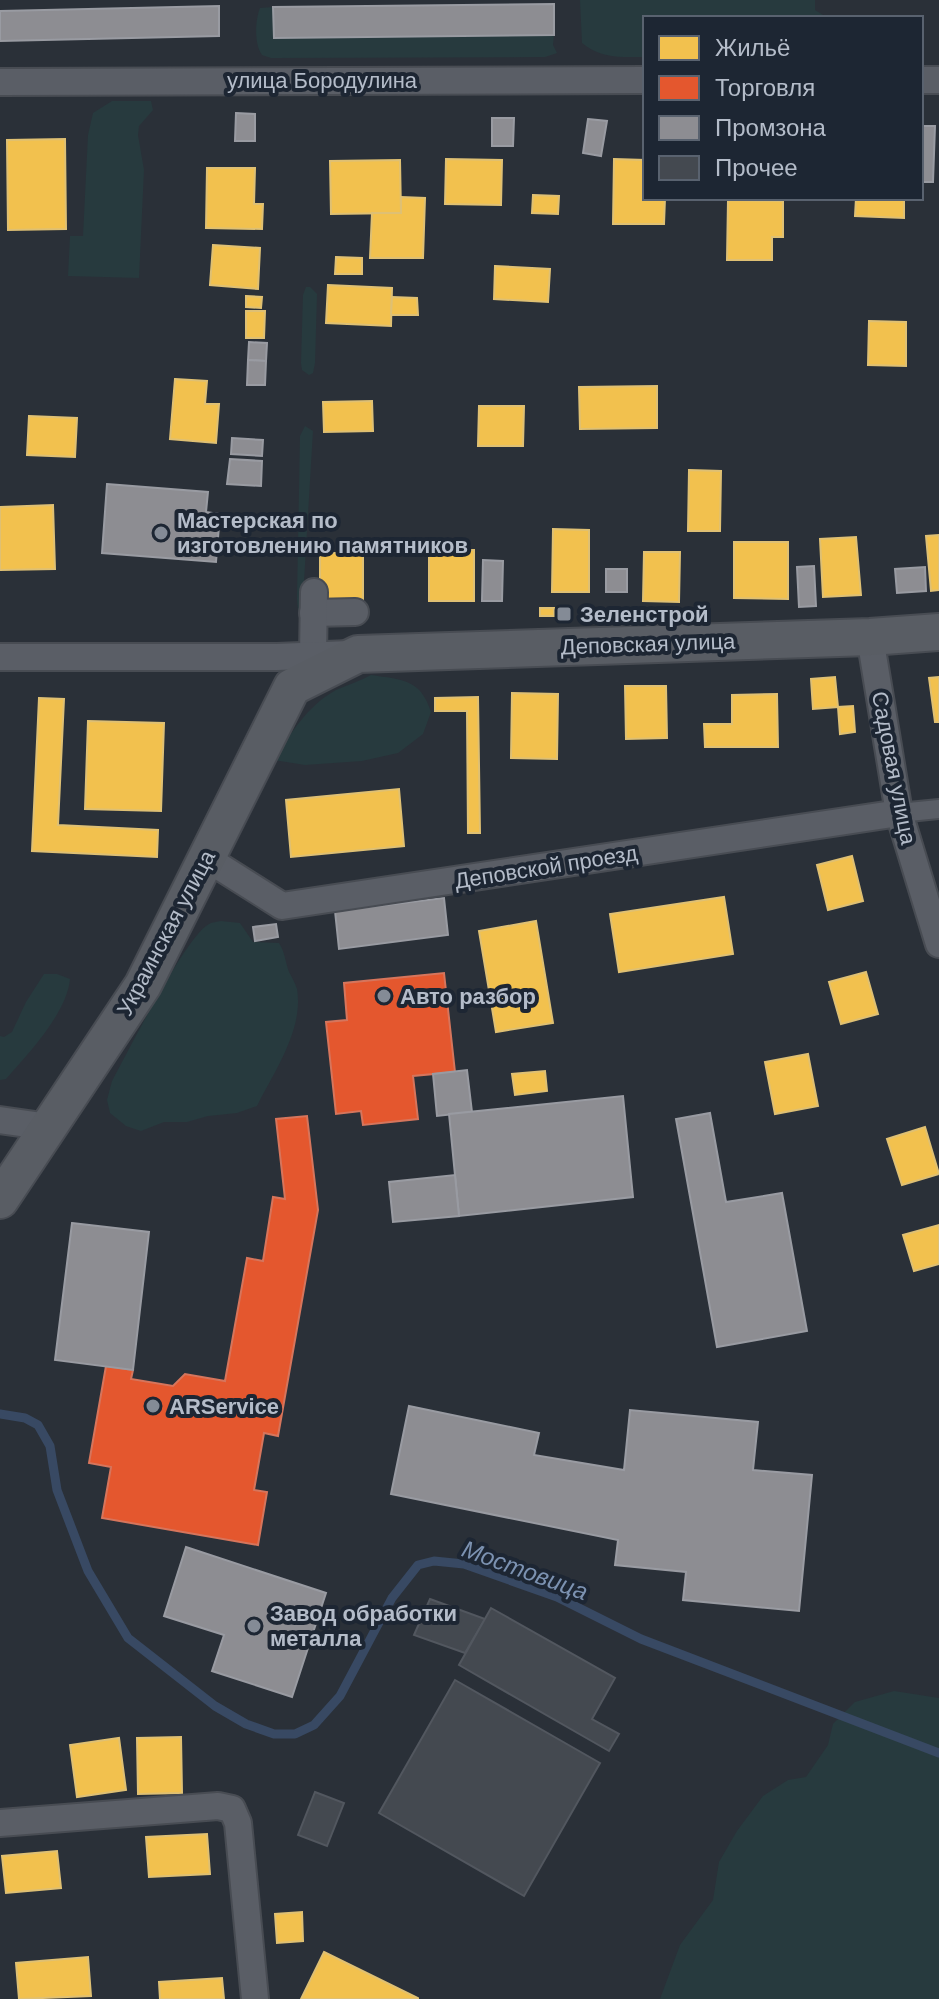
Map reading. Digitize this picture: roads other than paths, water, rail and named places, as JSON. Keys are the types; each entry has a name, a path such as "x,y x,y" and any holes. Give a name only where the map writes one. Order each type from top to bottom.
{"main road":[{"name":"Деповская улица","path":"266,737 292,687 358,654 939,632"},
{"name":"Украинская улица","path":"0,1200 143,985 266,737"}],"street":[{"name":"улица Бородулина","path":"0,82 643,80"},
{"path":"313,656 314,603 355,612"},
{"name":"Садовая улица","path":"870,637 899,813 939,944"},
{"name":"Деповская улица","path":"0,657 358,654"},
{"path":"899,813 939,809"},
{"name":"Деповской проезд","path":"206,858 282,906 899,813"},
{"path":"0,1120 49,1127"},
{"path":"0,1823 218,1806 232,1809 238,1823 255,1999"}],"waterway":[{"name":"Мостовица","path":"0,1414 25,1418 38,1425 50,1446 57,1490 88,1571 128,1638 215,1706 246,1724 274,1734 295,1734 314,1725 340,1696 392,1598 418,1565 434,1561 464,1564 557,1597 641,1639 939,1753"}],"place":[{"name":"Мастерская по изготовлению памятников","path":"161,533"},
{"name":"Зеленстрой","path":"564,614"},
{"name":"Авто разбор","path":"384,996"},
{"name":"ARService","path":"153,1406"},
{"name":"Завод обработки металла","path":"254,1626"}]}
